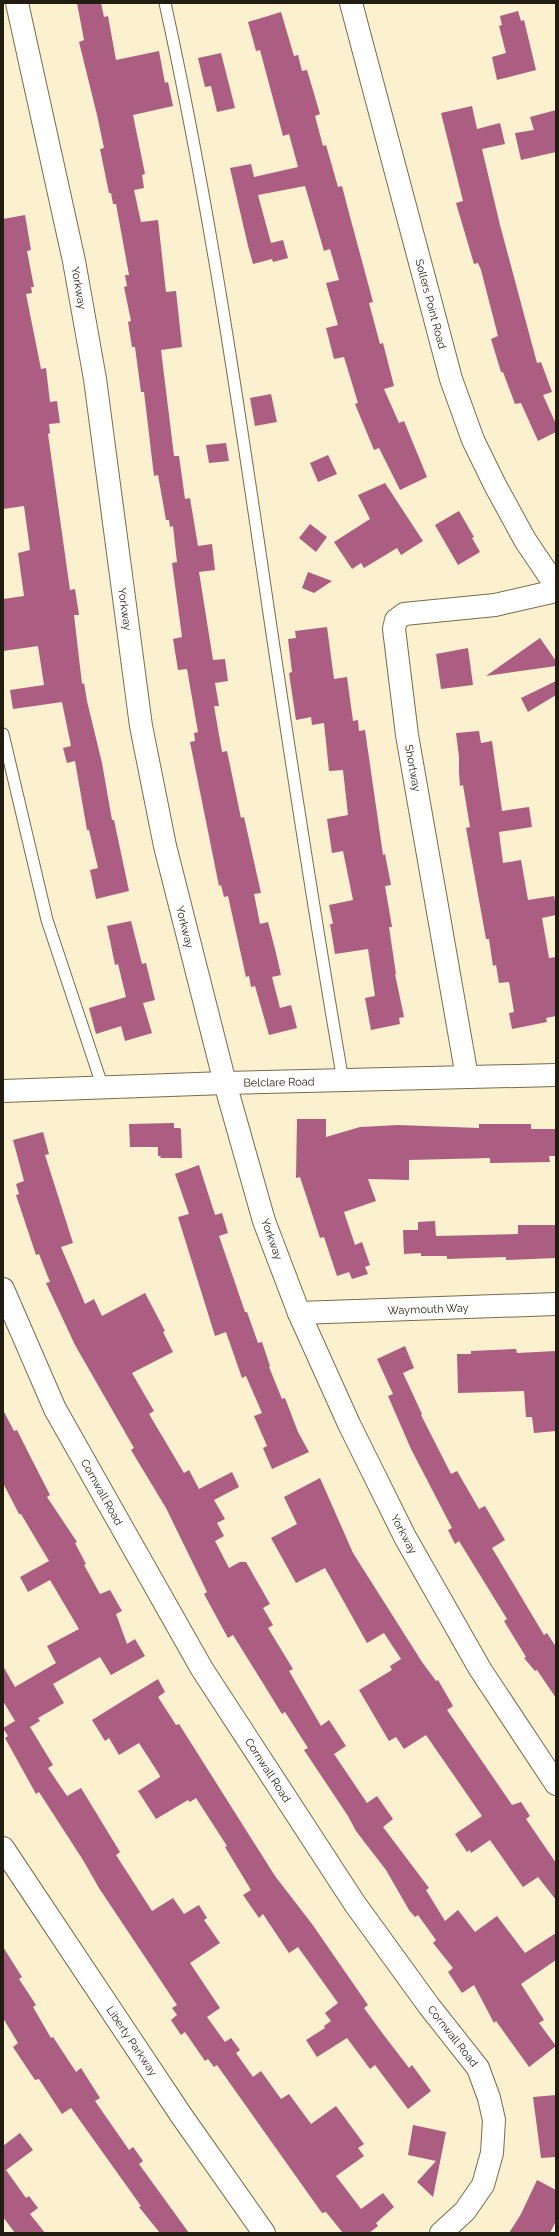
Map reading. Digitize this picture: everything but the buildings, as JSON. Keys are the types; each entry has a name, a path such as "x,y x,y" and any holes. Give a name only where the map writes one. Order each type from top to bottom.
{"street":[{"name":"Yorkway","path":"17,3 74,261 95,379 141,726 165,846 225,1083 264,1221 299,1313 349,1424 405,1537 480,1669 556,1784"},
{"name":"Sollers Point Road","path":"351,3 451,379 473,440 495,485 525,540 556,586"},
{"name":"Shortway","path":"467,1077 407,735 394,629 396,620 404,614 495,605 556,592"},
{"name":"Belclare Road","path":"3,1091 225,1083 556,1075"},
{"name":"Cornwall Road","path":"3,1289 55,1409 202,1669 355,1904 429,2006 478,2068 489,2098 494,2120 492,2153 484,2185 465,2211 441,2233"},
{"name":"Waymouth Way","path":"299,1313 556,1304"},
{"name":"Liberty Parkway","path":"3,1848 181,2115 264,2233"}],"lane":[{"path":"165,3 181,77 213,250 312,901 343,1081"},
{"path":"3,734 47,920 103,1088"}]}
